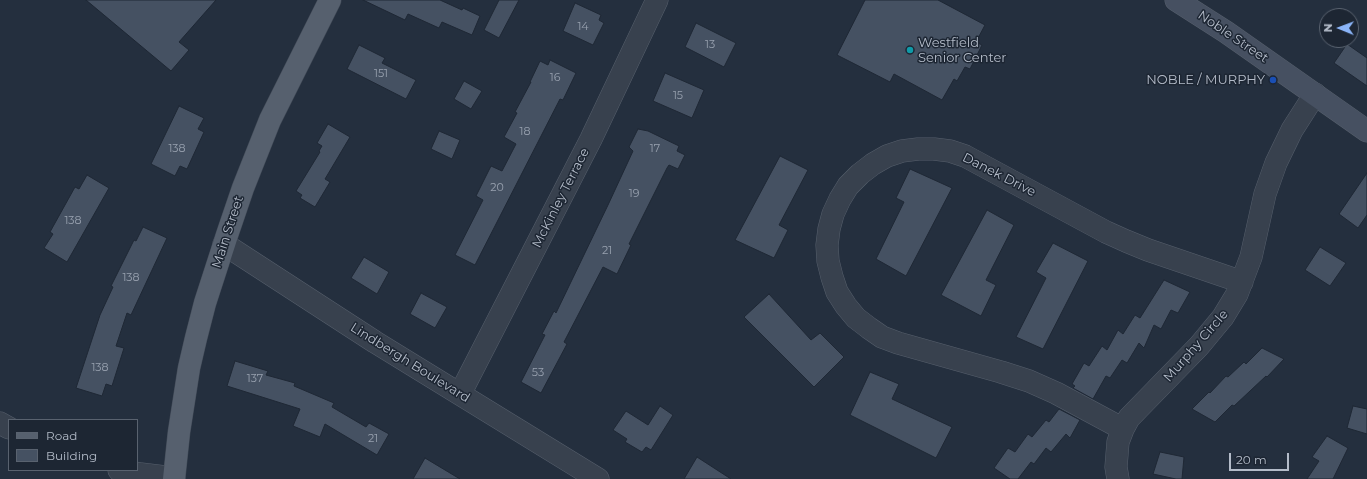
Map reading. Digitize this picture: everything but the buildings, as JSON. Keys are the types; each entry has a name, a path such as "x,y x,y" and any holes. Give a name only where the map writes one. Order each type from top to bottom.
{"main road":[{"name":"Main Street","path":"174,478 179,432 192,353 205,303 224,244 243,188 270,120 330,0"},
{"name":"Noble Street","path":"1176,0 1226,32 1367,131"}],"street":[{"name":"McKinley Terrace","path":"460,394 591,139 657,0"},
{"name":"Murphy Circle","path":"1118,479 1116,467 1118,442 1129,418 1199,346 1215,328 1230,306 1242,282 1251,256 1265,194 1276,163 1292,130 1315,94"},
{"name":"Danek Drive","path":"1123,429 1056,393 1029,381 898,343 882,337 856,318 837,292 828,261 827,245 833,214 848,186 872,164 887,156 918,148 950,151 965,156 1106,232 1126,241 1242,282"},
{"name":"Lindbergh Boulevard","path":"224,244 375,342 598,479"},
{"path":"124,471 174,478"}],"place":[{"name":"Westfield Senior Center","path":"910,50"},
{"name":"NOBLE / MURPHY","path":"1273,80"}]}
